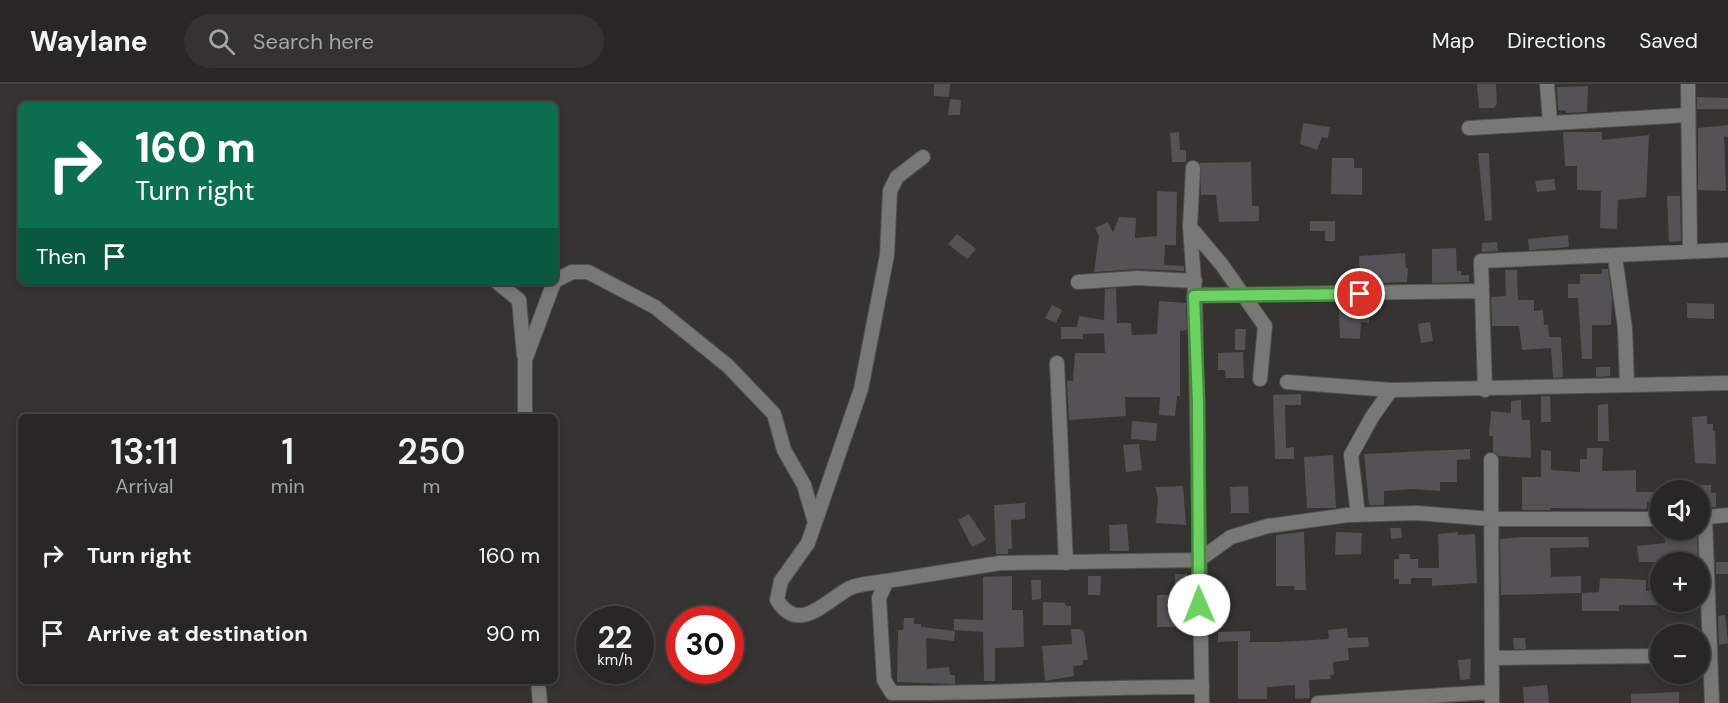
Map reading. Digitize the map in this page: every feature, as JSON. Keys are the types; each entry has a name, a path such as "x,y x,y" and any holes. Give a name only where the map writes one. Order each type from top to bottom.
{"street":[{"path":"1547,84 1550,122"},
{"path":"1688,84 1690,250"},
{"path":"1469,128 1688,114"},
{"path":"923,157 897,177 890,191 887,255 861,389 814,519 808,543 781,581 777,600 784,610 794,616 814,613 852,587 887,580 1000,563 1199,560 1232,537 1268,526 1358,515 1417,513 1492,519 1650,519"},
{"path":"1193,168 1190,227 1195,281 1202,703"},
{"path":"1190,227 1245,296 1265,326 1260,379"},
{"path":"1485,390 1480,291 1481,261 1615,257 1690,250 1728,250"},
{"path":"1615,257 1625,328 1627,384"},
{"path":"558,280 572,272 588,272 655,307 728,366 774,414 784,450 804,485 814,519"},
{"path":"1078,282 1138,279 1195,281"},
{"path":"501,285 519,300 525,360 525,414"},
{"path":"525,360 553,285"},
{"path":"1194,296 1480,291"},
{"path":"1057,363 1066,562"},
{"path":"1287,382 1391,390 1485,390 1627,384 1728,383"},
{"path":"1358,515 1352,455 1372,417 1391,390"},
{"path":"1318,703 1492,697 1491,460"},
{"path":"1710,517 1728,515"},
{"path":"1702,540 1704,624"},
{"path":"887,580 879,598 884,680 891,693 1202,687"},
{"path":"1492,658 1650,656"},
{"path":"538,684 540,703"},
{"path":"1709,684 1712,703"}],"building":[{"path":"934,84 950,84 949,97 934,96"},
{"path":"1477,84 1496,84 1497,104 1494,108 1479,108"},
{"path":"1588,86 1587,112 1566,113 1566,111 1558,110 1557,87"},
{"path":"1697,97 1728,98 1728,109 1697,109"},
{"path":"950,99 961,100 960,115 948,115"},
{"path":"1303,123 1330,127 1328,138 1322,137 1317,150 1300,144"},
{"path":"1728,125 1728,137 1724,136 1726,191 1698,190 1698,128"},
{"path":"1179,132 1180,150 1186,150 1186,162 1172,162 1170,133"},
{"path":"1563,132 1602,132 1602,140 1649,135 1646,197 1618,200 1617,229 1600,228 1601,191 1577,190 1577,166 1565,166"},
{"path":"1478,153 1489,153 1492,220 1485,221"},
{"path":"1332,158 1354,158 1354,168 1362,168 1362,195 1331,194"},
{"path":"1251,162 1252,206 1259,206 1259,221 1219,222 1216,195 1201,195 1200,163"},
{"path":"1554,179 1556,190 1537,192 1535,181"},
{"path":"1157,191 1177,192 1176,245 1165,245 1164,265 1184,266 1184,271 1138,269 1094,272 1099,236 1095,228 1108,222 1113,232 1119,217 1136,218 1135,238 1157,236"},
{"path":"1667,196 1680,196 1681,241 1669,242"},
{"path":"1310,221 1335,221 1335,241 1325,241 1325,231 1310,231"},
{"path":"957,234 976,249 967,259 948,244"},
{"path":"1568,235 1569,247 1529,250 1528,239"},
{"path":"1497,242 1498,251 1482,252 1482,243"},
{"path":"1456,248 1457,271 1461,271 1461,275 1469,275 1469,282 1432,283 1432,249"},
{"path":"1405,253 1406,268 1408,268 1407,282 1360,284 1359,256"},
{"path":"1602,269 1608,269 1612,298 1611,325 1592,325 1592,359 1582,359 1578,298 1568,298 1568,284 1580,284 1580,274 1602,274"},
{"path":"1505,270 1517,270 1518,300 1534,300 1534,311 1543,310 1544,325 1548,325 1549,337 1561,337 1563,377 1553,378 1551,348 1522,350 1519,326 1492,326 1491,297 1506,296"},
{"path":"1116,288 1117,323 1131,323 1132,335 1157,334 1159,301 1186,303 1187,330 1180,331 1180,396 1177,396 1175,416 1159,415 1160,397 1125,397 1126,416 1069,420 1067,381 1073,381 1075,353 1105,353 1104,333 1083,334 1083,339 1061,339 1061,327 1077,327 1079,316 1104,320 1105,289"},
{"path":"1360,302 1370,302 1369,323 1361,322 1360,339 1340,338 1339,311 1351,311 1351,304 1360,304"},
{"path":"1687,303 1714,304 1714,319 1687,318"},
{"path":"1052,305 1062,310 1056,323 1045,318"},
{"path":"1430,322 1433,341 1421,343 1418,324"},
{"path":"1235,329 1246,329 1245,350 1235,350"},
{"path":"1243,352 1244,378 1226,378 1225,370 1218,370 1218,353"},
{"path":"1596,367 1610,367 1610,376 1596,377"},
{"path":"1301,394 1301,405 1285,405 1286,448 1294,447 1294,459 1275,459 1273,395"},
{"path":"1541,396 1550,396 1551,422 1541,422"},
{"path":"1521,400 1522,420 1530,420 1531,458 1499,456 1493,452 1493,436 1489,436 1491,411 1511,413 1511,401"},
{"path":"1608,404 1609,441 1598,441 1598,405"},
{"path":"1707,416 1707,424 1713,424 1713,431 1715,431 1716,464 1695,463 1692,417"},
{"path":"1132,421 1157,423 1156,441 1131,439"},
{"path":"1139,444 1142,470 1126,472 1123,445"},
{"path":"1587,448 1603,448 1602,471 1636,470 1636,492 1650,492 1650,502 1647,502 1647,509 1522,510 1522,477 1541,477 1541,450 1551,451 1551,470 1580,472 1580,459 1587,459"},
{"path":"1470,449 1470,459 1457,460 1457,482 1440,482 1440,491 1414,489 1384,491 1384,505 1369,505 1364,454"},
{"path":"1333,455 1336,508 1307,508 1304,457"},
{"path":"1710,485 1711,493 1716,493 1716,507 1710,508"},
{"path":"1183,486 1186,525 1156,523 1158,497 1155,487"},
{"path":"1248,486 1249,513 1231,513 1230,487"},
{"path":"1025,503 1025,519 1011,520 1012,549 1008,549 1008,554 996,554 994,505"},
{"path":"969,514 986,540 972,547 958,520"},
{"path":"1127,524 1129,551 1110,551 1109,525"},
{"path":"1390,528 1401,528 1402,538 1391,539"},
{"path":"1304,532 1306,590 1294,590 1294,586 1276,586 1276,535"},
{"path":"1336,532 1362,533 1361,554 1335,555"},
{"path":"1458,532 1458,535 1475,534 1477,583 1432,586 1432,578 1411,578 1411,584 1399,584 1399,579 1394,579 1394,559 1399,559 1399,554 1410,554 1410,559 1418,559 1418,568 1439,568 1438,534"},
{"path":"1588,537 1589,547 1550,548 1551,577 1581,576 1581,593 1501,595 1500,539"},
{"path":"1665,540 1697,540 1698,552 1650,552 1650,562 1639,562 1637,546 1665,543"},
{"path":"1716,562 1728,562 1728,574 1716,574"},
{"path":"1175,574 1187,574 1187,627 1157,627 1157,595 1175,595"},
{"path":"1012,576 1012,610 1023,610 1024,647 995,648 995,681 984,681 983,632 954,630 954,619 983,620 983,577"},
{"path":"1088,576 1101,576 1100,595 1088,595"},
{"path":"1600,578 1646,580 1646,591 1650,591 1650,605 1619,605 1619,611 1582,611 1582,593 1599,592"},
{"path":"1031,580 1041,580 1041,599 1032,600"},
{"path":"1043,602 1065,603 1066,606 1071,606 1071,625 1043,625"},
{"path":"1725,615 1728,643 1719,645 1718,616"},
{"path":"904,618 914,618 914,624 921,624 921,627 955,631 954,641 926,638 927,669 949,667 950,675 955,675 955,684 897,682 898,630 903,630"},
{"path":"1347,628 1348,638 1368,637 1369,647 1348,648 1349,660 1333,662 1334,675 1330,675 1331,679 1309,680 1310,698 1295,699 1295,685 1267,687 1267,699 1238,699 1238,641 1218,642 1218,632 1250,631 1250,642 1279,642 1329,639 1328,630"},
{"path":"1071,629 1081,629 1084,632 1088,660 1083,660 1083,665 1073,666 1074,676 1045,681 1042,646 1072,644"},
{"path":"1513,638 1525,638 1526,649 1514,649"},
{"path":"1471,659 1470,679 1460,680 1458,660"},
{"path":"1547,685 1549,703 1524,703 1523,687"},
{"path":"1679,692 1679,703 1631,703 1631,694"}],"route":[{"path":"1199,605 1198,403 1194,296 1360,294"}]}
